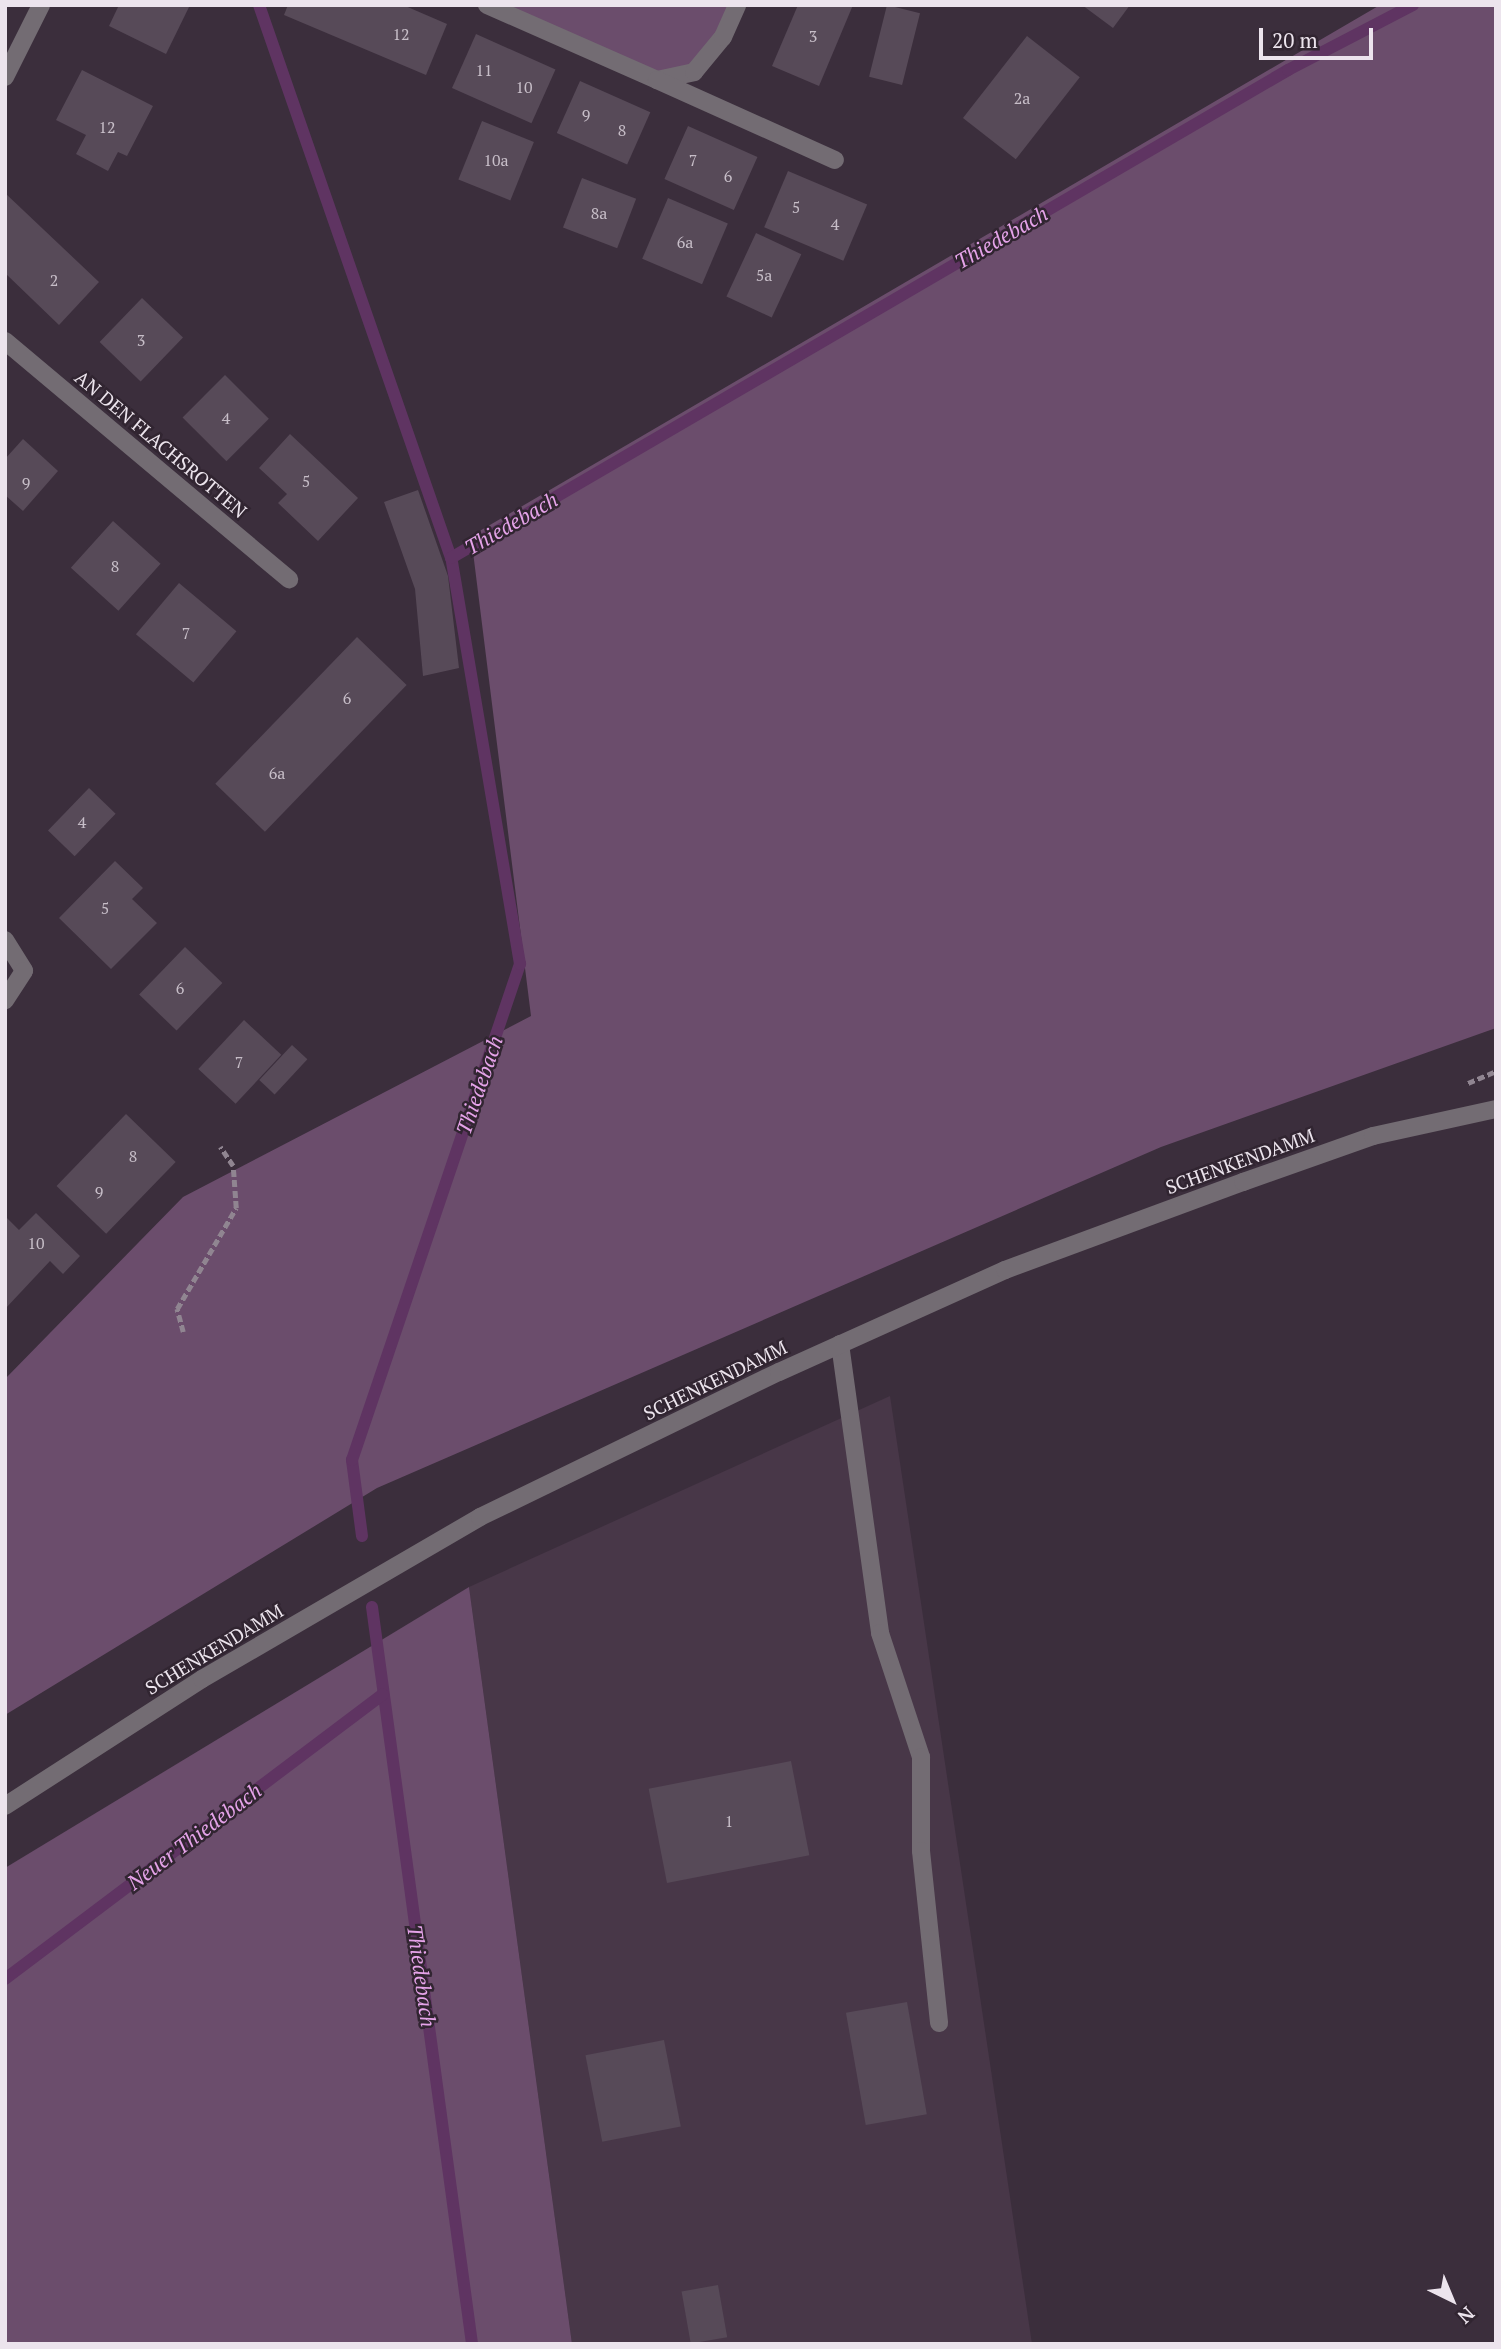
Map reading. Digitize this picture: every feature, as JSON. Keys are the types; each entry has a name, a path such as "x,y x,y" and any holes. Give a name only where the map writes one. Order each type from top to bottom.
{"street":[{"path":"5,77 41,5"},
{"path":"487,5 835,160"},
{"path":"657,80 694,72 723,37 737,5"},
{"name":"AN DEN FLACHSROTTEN","path":"5,341 289,579"},
{"path":"5,940 24,971 5,1000"},
{"name":"SCHENKENDAMM","path":"5,1806 202,1679 480,1517 840,1344 1005,1270 1256,1177 1373,1136 1496,1109"},
{"path":"840,1344 880,1633 921,1758 921,1851 939,2023"}],"path":[{"path":"1460,1087 1496,1070"},
{"path":"183,1332 177,1309 236,1208 233,1166 219,1147"}],"shaded area":[{"path":"487,5 737,5 694,72 657,80"},
{"path":"1380,5 1496,5 1496,1028 1161,1147 377,1488 5,1715 5,1379 183,1197 531,1016 471,536"},
{"path":"890,1396 1032,2344 572,2344 469,1587"},
{"path":"469,1587 572,2344 5,2344 5,1868"}],"building":[{"path":"119,5 190,5 166,54 109,26"},
{"path":"288,5 403,5 447,24 426,75 284,15"},
{"path":"798,5 853,5 819,86 772,66"},
{"path":"887,5 920,13 902,85 869,77"},
{"path":"1082,5 1130,5 1113,28"},
{"path":"476,34 555,69 531,123 452,88"},
{"path":"1027,36 1080,77 1016,159 963,118"},
{"path":"82,70 153,106 127,156 118,152 108,171 76,154 86,135 56,120"},
{"path":"580,81 650,112 627,164 557,133"},
{"path":"482,121 534,142 510,200 458,179"},
{"path":"688,126 757,157 734,210 664,179"},
{"path":"788,171 867,205 843,261 764,227"},
{"path":"582,178 636,199 617,248 563,227"},
{"path":"5,193 99,282 59,325 5,273"},
{"path":"668,198 728,223 702,284 642,259"},
{"path":"756,233 801,254 772,318 726,296"},
{"path":"142,298 183,338 141,381 100,342"},
{"path":"225,375 269,419 226,461 183,417"},
{"path":"290,434 358,498 318,541 278,503 287,494 259,468"},
{"path":"23,439 58,471 23,511 5,495 5,459"},
{"path":"418,490 448,576 459,668 423,676 415,589 384,502"},
{"path":"113,521 161,564 118,611 71,568"},
{"path":"179,583 236,631 193,683 136,634"},
{"path":"357,637 407,685 265,832 215,784"},
{"path":"89,788 116,814 75,856 48,830"},
{"path":"115,861 143,888 132,899 157,923 111,969 59,918"},
{"path":"185,947 222,983 177,1031 139,994"},
{"path":"244,1020 281,1055 236,1104 198,1069"},
{"path":"292,1045 307,1059 275,1094 259,1080"},
{"path":"126,1114 176,1162 106,1234 57,1186"},
{"path":"36,1213 80,1256 63,1274 50,1261 5,1309 5,1216 19,1230"},
{"path":"791,1761 809,1855 667,1883 649,1789"},
{"path":"907,2002 927,2114 866,2125 846,2013"},
{"path":"664,2040 681,2126 602,2142 585,2055"},
{"path":"718,2285 727,2337 691,2344 682,2291"}],"waterway":[{"path":"259,5 451,558"},
{"name":"Thiedebach","path":"362,1536 352,1460 520,964 451,558 1288,70 1413,5"},
{"name":"Thiedebach","path":"372,1607 472,2344"},
{"name":"Neuer Thiedebach","path":"5,1979 383,1694"}]}
